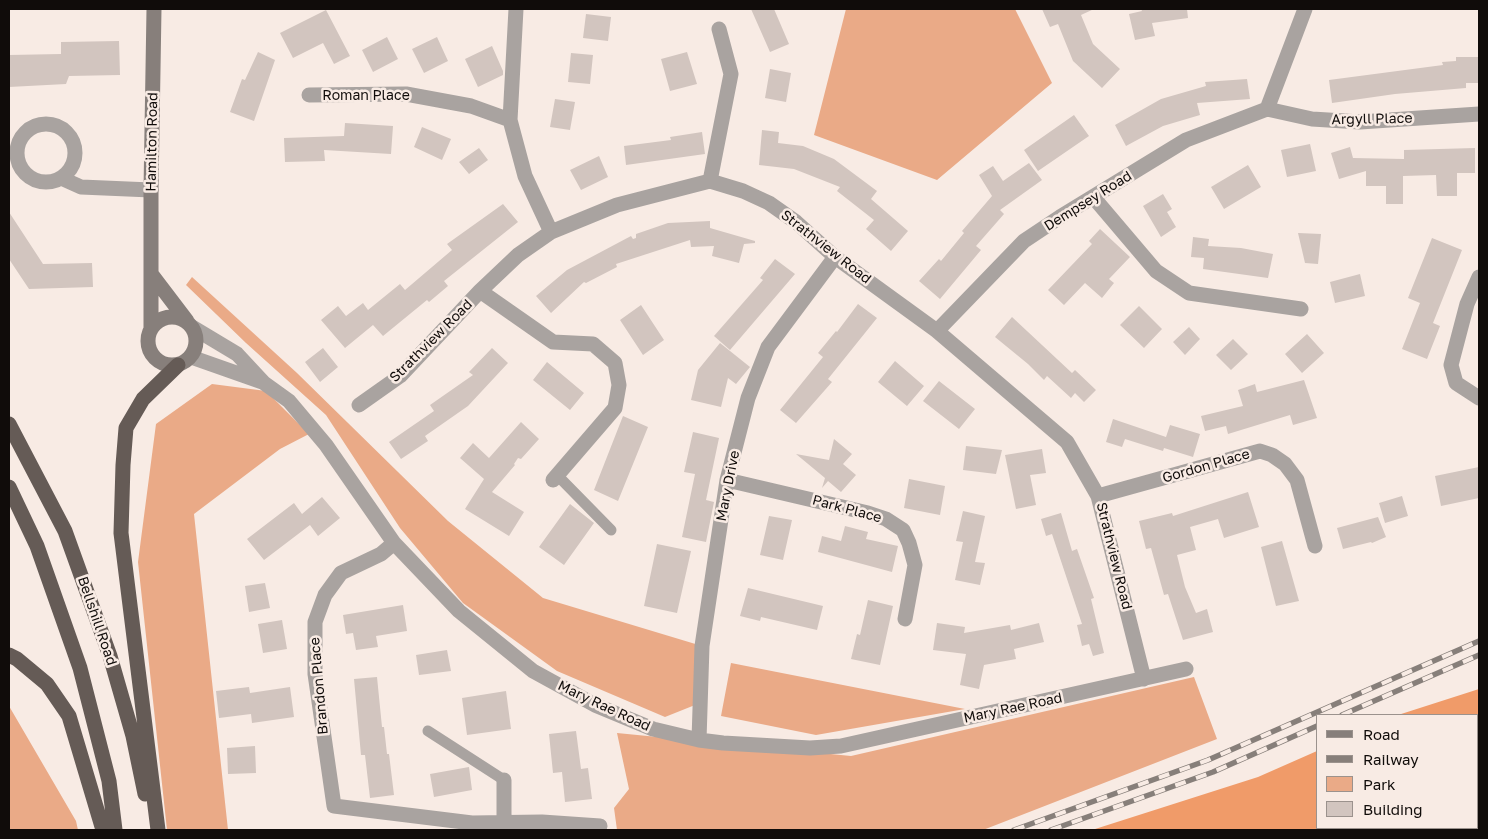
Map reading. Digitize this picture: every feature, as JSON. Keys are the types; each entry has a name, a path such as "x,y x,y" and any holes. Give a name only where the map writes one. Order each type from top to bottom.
{"highway":[{"path":"158,830 121,533 123,465 126,428 143,399 185,361"},
{"name":"Bellshill Road","path":"9,424 65,531 107,647 133,736 152,830"},
{"path":"9,487 37,546 80,668 109,781 115,830"},
{"path":"9,655 17,658 47,684 69,716 103,830"}],"main road":[{"name":"Hamilton Road","path":"151,329 154,9"},
{"path":"152,275 189,324 196,340 185,361 170,365 156,358 148,344 151,329 164,319 179,318 189,324"}],"street":[{"path":"516,9 510,120 526,176 551,232"},
{"path":"1266,109 1305,9"},
{"path":"710,181 730,74 718,30"},
{"name":"Roman Place","path":"309,96 406,94 471,106 510,120"},
{"name":"Argyll Place","path":"1266,109 1312,119 1360,122 1479,114"},
{"name":"Dempsey Road","path":"937,331 1024,242 1186,140 1266,109"},
{"path":"61,178 81,187 151,190"},
{"name":"Strathview Road","path":"359,405 400,376 480,291 518,255 551,232 617,205 710,181 743,191 769,204 796,222 835,257 937,331 1067,442 1098,496 1144,679"},
{"path":"1094,198 1156,271 1189,294 1301,309"},
{"name":"Mary Drive","path":"699,740 702,646 728,480 748,398 768,347 835,257"},
{"path":"1479,277 1466,304 1451,365 1456,383 1479,398"},
{"path":"480,291 552,342 593,344 615,363 619,385 614,408 555,478"},
{"name":"Mary Rae Road","path":"189,324 237,354 264,382 289,401 326,445 394,543 459,612 533,672 596,705 645,726 699,740 810,748 841,746 1186,669"},
{"name":"Mary Rae Road","path":"185,361 264,382"},
{"name":"Gordon Place","path":"1098,496 1260,451 1272,455 1285,464 1297,480 1316,546"},
{"name":"Park Place","path":"728,480 868,513 886,519 903,530 909,542 915,565 905,619"},
{"name":"Brandon Place","path":"394,543 381,554 341,573 324,595 315,622 315,674 334,806 472,823 504,823"},
{"path":"504,780 504,823 542,822 600,826"}],"lane":[{"path":"555,478 611,530"},
{"path":"428,731 504,780"}],"green space":[{"path":"846,9 1015,9 1052,83 937,180 814,135"},
{"path":"192,277 297,373 448,521 543,598 702,646 695,705 665,717 557,671 463,603 400,528 326,415 246,343 186,285"},
{"path":"212,384 266,391 309,434 280,449 194,514 228,830 167,830 138,562 156,424"},
{"path":"731,663 965,709 816,735 721,716"},
{"path":"1194,677 1217,739 983,830 617,830 614,808 629,789 617,733 851,756"},
{"path":"9,706 76,821 78,830 9,830"}],"shaded area":[{"path":"1479,689 1479,830 1092,830 1258,777 1316,751 1316,829 1478,829 1478,714 1401,714"}],"building":[{"path":"751,9 774,9 789,44 770,52"},
{"path":"1042,9 1094,9 1081,15 1093,44 1120,69 1102,88 1073,61 1058,24 1050,27"},
{"path":"1141,9 1187,9 1188,18 1152,23 1155,36 1135,40 1129,14 1142,11"},
{"path":"326,10 350,56 334,64 323,43 293,58 280,33"},
{"path":"586,14 611,17 608,41 583,38"},
{"path":"387,37 398,59 373,72 362,50"},
{"path":"437,37 448,61 424,73 412,49"},
{"path":"119,41 120,75 69,76 66,84 9,87 9,55 61,54 61,42"},
{"path":"492,46 503,75 478,87 465,59"},
{"path":"258,52 275,60 254,121 230,112 242,79 245,80"},
{"path":"687,52 697,84 670,91 661,59"},
{"path":"571,53 593,55 590,84 568,82"},
{"path":"1456,57 1479,57 1479,83 1466,83 1466,88 1395,94 1332,103 1329,80 1443,65 1442,62 1456,61"},
{"path":"770,69 791,73 786,102 765,98"},
{"path":"1247,79 1250,99 1197,103 1200,115 1163,126 1126,146 1115,125 1161,99 1206,86 1205,82"},
{"path":"555,99 575,102 570,130 550,127"},
{"path":"1074,115 1089,136 1038,171 1024,150"},
{"path":"345,123 393,126 391,154 324,150 325,161 285,162 284,138 344,136"},
{"path":"422,127 451,139 442,160 414,147"},
{"path":"762,130 779,132 778,143 803,146 834,159 877,191 871,199 908,231 891,251 866,229 874,220 837,191 840,187 794,169 759,165"},
{"path":"702,132 705,154 626,165 624,146 671,140 670,137"},
{"path":"1310,144 1316,171 1287,177 1281,150"},
{"path":"1350,147 1353,158 1404,159 1404,150 1475,148 1475,173 1457,173 1457,196 1437,196 1436,175 1403,176 1403,204 1386,204 1386,186 1366,186 1366,171 1339,179 1331,153"},
{"path":"479,148 488,160 469,174 459,162"},
{"path":"599,156 608,177 581,190 570,170"},
{"path":"1029,163 1042,180 1000,210 1004,214 976,246 981,250 940,299 919,281 939,259 941,261 964,233 962,231 992,196 979,175 993,166 1003,181"},
{"path":"1248,165 1261,187 1224,209 1211,187"},
{"path":"1163,194 1172,209 1167,212 1176,227 1161,237 1143,206"},
{"path":"503,204 518,222 444,281 448,286 429,302 427,300 383,336 373,325 345,348 321,320 338,306 346,316 363,303 368,310 400,284 405,290 452,250 447,244"},
{"path":"9,212 43,264 92,263 93,287 29,289 9,259"},
{"path":"710,221 710,228 755,241 755,243 744,244 739,263 712,256 714,246 691,247 690,240 616,264 617,267 586,283 584,282 551,313 536,296 567,270 631,236 633,239 636,238 636,234 668,223"},
{"path":"1100,229 1130,257 1109,279 1114,283 1102,298 1085,283 1064,305 1048,290 1092,244 1089,241"},
{"path":"1298,233 1321,234 1318,264 1305,263"},
{"path":"1193,237 1209,239 1208,246 1241,248 1273,254 1268,278 1203,269 1204,258 1191,257"},
{"path":"1432,238 1462,250 1433,323 1440,326 1427,359 1402,349 1420,303 1408,298"},
{"path":"775,259 795,274 730,350 714,336 763,280 760,278"},
{"path":"1360,274 1365,296 1335,303 1330,282"},
{"path":"858,304 877,318 828,379 832,382 796,423 780,410 823,357 818,353"},
{"path":"641,305 664,340 643,355 620,320"},
{"path":"1139,306 1162,329 1144,348 1120,325"},
{"path":"1012,317 1072,373 1075,370 1096,390 1084,402 1075,393 1071,398 1047,376 1044,380 995,337"},
{"path":"1189,327 1200,339 1185,355 1173,342"},
{"path":"1307,334 1324,353 1302,373 1285,354"},
{"path":"1233,339 1248,354 1231,370 1216,355"},
{"path":"720,343 750,367 736,384 728,378 721,407 691,400 698,370"},
{"path":"323,348 338,367 320,382 305,362"},
{"path":"492,348 508,363 468,406 425,436 428,441 401,459 389,442 434,411 430,405 473,375 469,372"},
{"path":"895,361 924,386 907,406 878,382"},
{"path":"547,362 584,393 570,410 533,380"},
{"path":"1304,380 1317,418 1293,425 1290,415 1228,434 1226,426 1205,431 1201,416 1243,406 1238,390 1255,384 1257,392"},
{"path":"939,381 975,409 959,429 923,401"},
{"path":"623,416 648,427 618,501 594,490"},
{"path":"1113,419 1166,437 1170,425 1200,434 1193,457 1164,448 1163,451 1125,439 1122,447 1106,442"},
{"path":"521,422 539,439 521,459 518,458 515,465 492,492 524,512 509,536 465,509 484,479 460,458 473,443 489,458"},
{"path":"693,432 719,438 706,500 714,502 706,542 682,537 695,474 684,472"},
{"path":"834,439 852,454 843,464 856,475 841,492 828,481 822,488 825,478 796,454 829,460"},
{"path":"966,446 1002,450 996,474 963,470"},
{"path":"1042,449 1046,473 1030,475 1036,505 1016,509 1005,455"},
{"path":"1479,467 1479,498 1441,506 1435,476"},
{"path":"909,479 945,486 940,515 904,508"},
{"path":"1248,492 1259,527 1224,538 1218,519 1190,527 1196,550 1177,555 1185,587 1196,613 1207,609 1213,632 1183,640 1168,594 1164,595 1151,548 1146,549 1139,521 1172,513 1173,516"},
{"path":"1402,496 1408,516 1385,523 1379,503"},
{"path":"322,497 340,518 318,536 310,525 264,560 247,539 294,503 302,514"},
{"path":"570,504 594,523 564,565 539,547"},
{"path":"963,511 985,516 975,562 985,563 980,585 955,580 963,542 956,541"},
{"path":"1061,513 1072,551 1077,549 1094,598 1091,599 1104,653 1093,656 1089,644 1082,646 1077,625 1082,624 1052,534 1046,536 1041,519"},
{"path":"769,516 792,520 783,560 760,555"},
{"path":"1378,517 1386,537 1372,543 1343,549 1337,528"},
{"path":"845,526 868,532 866,539 898,546 892,572 818,552 822,536 841,541"},
{"path":"1282,541 1299,601 1276,606 1261,547"},
{"path":"657,544 691,551 677,613 644,606"},
{"path":"265,583 270,608 249,612 245,586"},
{"path":"748,588 823,606 817,630 761,617 760,621 740,616"},
{"path":"868,600 893,606 880,665 851,659 857,634 860,635"},
{"path":"403,605 407,631 376,636 378,647 356,650 353,633 346,634 343,615"},
{"path":"282,620 287,649 263,653 258,624"},
{"path":"937,623 965,627 964,633 1010,625 1011,630 1039,623 1044,642 1014,649 1016,659 984,665 979,689 960,685 966,654 933,650"},
{"path":"447,650 451,671 419,675 416,655"},
{"path":"377,677 382,727 384,727 387,754 389,754 394,795 370,798 365,755 361,755 354,679"},
{"path":"249,687 250,693 290,687 294,717 252,723 251,714 219,718 216,691"},
{"path":"506,691 511,729 467,735 462,698"},
{"path":"576,731 581,769 588,768 592,799 565,802 562,772 553,773 549,734"},
{"path":"255,746 256,773 228,774 227,748"},
{"path":"469,767 472,790 434,797 430,774"}],"railway":[{"path":"1014,830 1208,760 1479,641"},
{"path":"1344,714 1479,655"},
{"path":"1051,830 1213,772 1316,726"}]}
